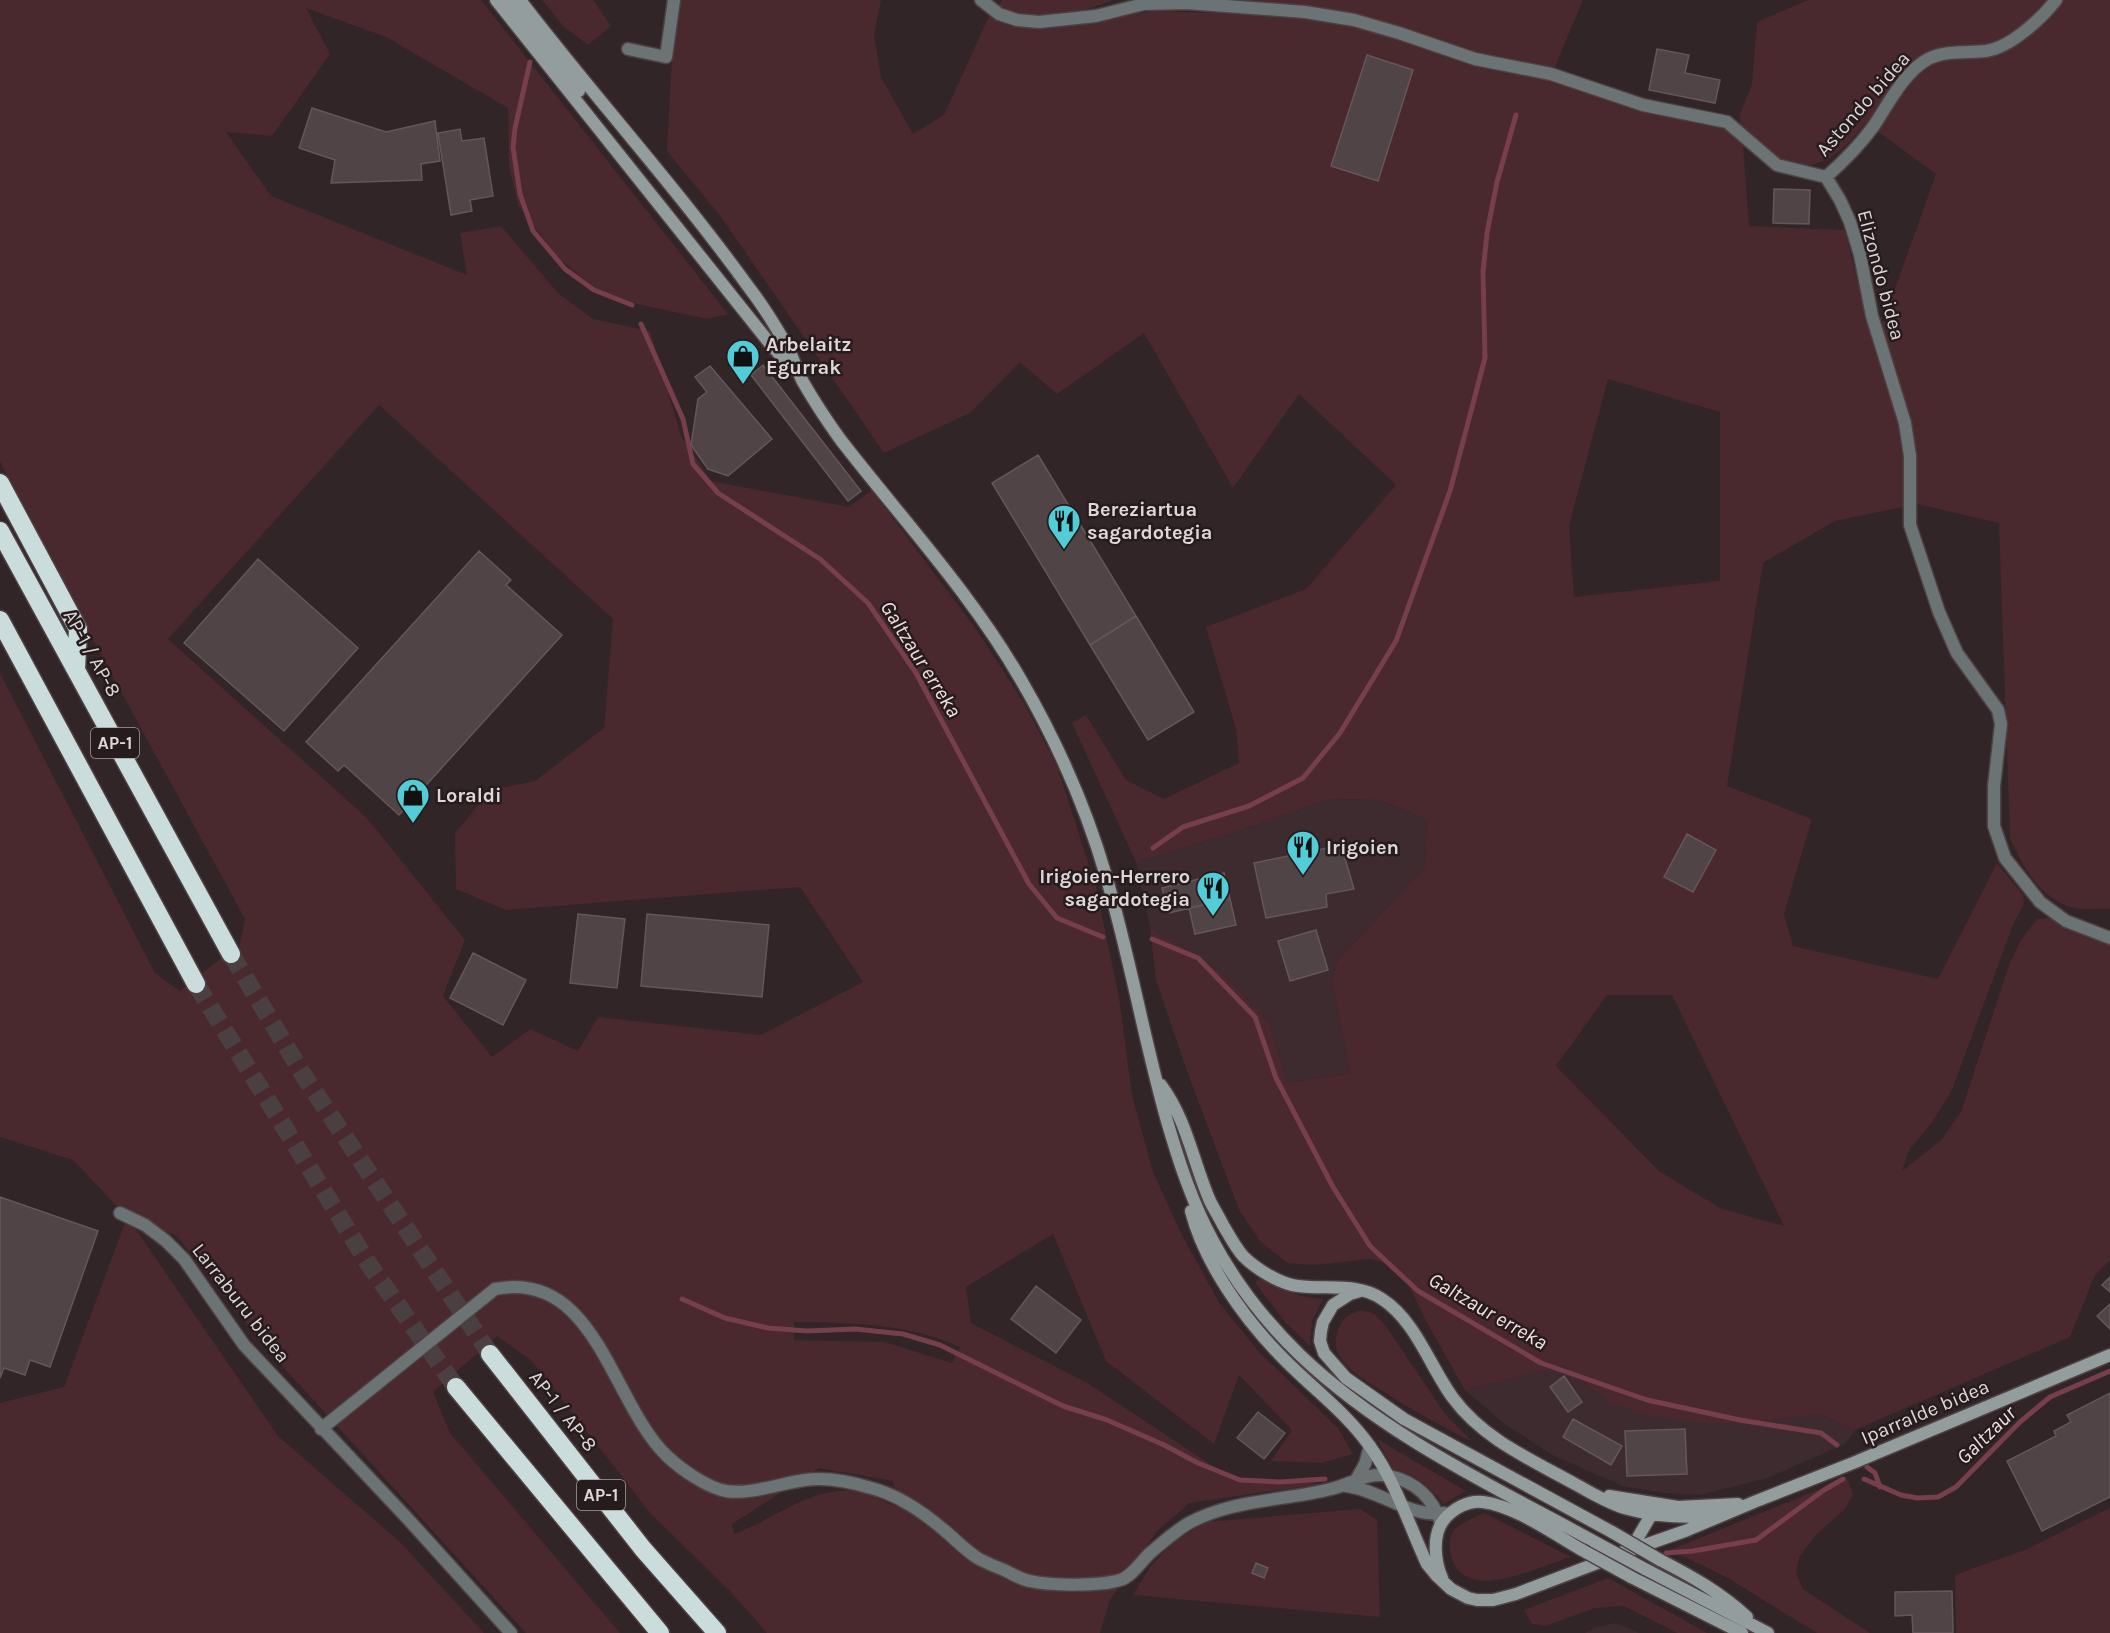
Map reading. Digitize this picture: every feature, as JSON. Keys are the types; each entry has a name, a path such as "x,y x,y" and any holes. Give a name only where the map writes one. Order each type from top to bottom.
{"highway":[{"path":"0,483 78,629 76,672"},
{"name":"AP-1 / AP-8","path":"0,531 231,954"},
{"name":"AP-1","path":"0,620 196,984"},
{"name":"AP-1 / AP-8","path":"490,1354 643,1549 717,1633"},
{"name":"AP-1","path":"456,1388 660,1633"}],"street":[{"path":"496,0 771,345 802,380"},
{"path":"509,0 579,91"},
{"path":"520,0 752,291 789,349 802,380 837,436 902,515 992,634 1045,722 1077,791 1107,879 1155,1076 1179,1162 1192,1198 1212,1241 1258,1309 1298,1353 1329,1381 1394,1429 1644,1569 1763,1630"},
{"path":"628,49 666,57 674,0"},
{"path":"981,0 999,14 1017,20 1039,22 1096,16 1144,4 1186,3 1305,12 1354,20 1475,59 1551,74 1644,105 1727,122 1777,165 1826,177"},
{"name":"Astondo bidea","path":"1826,177 1846,160 1871,129 1906,77 1928,59 1957,51 1988,51 2018,38 2056,0"},
{"path":"599,116 708,256 720,281"},
{"name":"Elizondo bidea","path":"1826,177 1850,222 1860,255 1872,316 1905,423 1910,456 1910,525 1939,612 1957,653 1998,710 2001,724 1994,786 1994,826 2005,858 2040,902 2066,921 2110,938"},
{"path":"1155,1076 1180,1115 1210,1201 1242,1255 1267,1273 1295,1286 1343,1287 1374,1294 1393,1307 1415,1336 1454,1400 1494,1437 1611,1504 1626,1509 1650,1515 1663,1511 1754,1502"},
{"path":"1192,1198 1191,1212 1199,1235 1210,1260 1228,1289 1279,1354 1340,1410 1370,1446 1387,1475 1427,1564 1446,1584 1468,1598 1493,1600 1528,1590 1662,1540 1754,1502"},
{"name":"Larraburu bidea","path":"120,1213 145,1225 184,1259 244,1345 408,1519 511,1633"},
{"path":"321,1429 495,1289 515,1287 544,1292 561,1301 580,1318 648,1432 667,1456 696,1478 726,1491 748,1490 808,1479 873,1488 895,1496 940,1526 977,1558 1029,1581 1070,1585 1123,1580 1178,1530 1208,1513 1255,1502 1329,1490 1365,1476 1387,1475 1419,1488 1443,1517"},
{"path":"1361,1291 1350,1294 1334,1305 1323,1322 1321,1331 1320,1341 1324,1353 1346,1378 1404,1419 1706,1584 1729,1600 1763,1630"},
{"name":"Iparralde bidea","path":"1754,1502 1863,1459 2110,1354"},
{"path":"1350,1483 1369,1455 1370,1446"},
{"path":"1350,1483 1401,1505 1443,1517"},
{"path":"1576,1484 1605,1495 1663,1511 1722,1516"},
{"path":"1446,1584 1438,1570 1436,1558 1438,1533 1443,1517 1470,1502 1482,1502 1515,1514 1631,1577 1742,1633"},
{"path":"1626,1509 1633,1521 1637,1539"},
{"path":"1662,1540 1666,1524 1663,1511"},
{"path":"1615,1556 1631,1546 1637,1539 1650,1515"}],"shaded area":[{"path":"0,0 481,0 728,314 707,319 632,303 597,289 559,259 518,205 509,166 508,108 386,37 306,8 330,54 272,136 226,132 271,196 467,275 460,233 501,226 558,293 593,319 650,331 681,436 711,481 849,507 872,490 976,629 1024,703 1057,766 1096,887 1119,997 1132,1095 1153,1172 1182,1235 1220,1304 1261,1354 1338,1428 1353,1454 1321,1463 1271,1461 1292,1430 1239,1375 1214,1444 1106,1361 1053,1234 966,1287 971,1323 1089,1384 1228,1476 1321,1484 1190,1503 1157,1531 1110,1600 1100,1633 767,1633 729,1590 651,1514 532,1361 497,1336 433,1392 450,1433 620,1633 526,1633 264,1346 177,1236 128,1218 278,1436 399,1541 484,1633 0,1633 0,1403 64,1387 127,1217 73,1160 0,1137 0,673 155,973 180,991 220,959 239,948 245,919 35,534 0,461","holes":["379,405 613,619 604,728 535,781 491,790 455,833 456,889 506,910 800,887 863,982 761,1035 598,1017 578,1051 530,1029 492,1057 443,996 465,940 367,818 168,639","794,1322 837,1323 899,1329 940,1339 960,1347 952,1363 885,1342 794,1340","819,1468 893,1481 897,1507 866,1493 845,1491 812,1497 734,1534 732,1524"]},
{"path":"542,0 593,0 611,26 588,45 563,26"},
{"path":"679,0 881,0 874,35 881,77 913,134 944,115 989,16 1015,26 1040,28 1155,11 1252,14 1341,23 1389,34 1489,68 1543,79 1644,112 1724,127 1743,144 1749,226 1845,230 1872,342 1899,426 1905,459 1903,507 1835,521 1763,563 1727,786 1812,819 1784,914 1793,946 1938,979 1997,863 2023,895 2024,904 2013,925 1952,1090 1933,1121 1909,1150 1902,1171 1941,1140 1961,1112 2009,965 2021,940 2037,919 2049,918 2075,931 2110,943 2110,1260 2095,1275 2070,1337 1855,1430 1820,1414 1757,1422 1704,1423 1647,1415 1607,1401 1564,1366 1465,1390 1407,1282 1389,1264 1370,1259 1313,1265 1287,1263 1260,1241 1239,1210 1188,1074 1156,980 1150,927 1222,973 1270,1024 1287,1083 1350,1073 1332,982 1337,961 1425,867 1427,820 1380,800 1329,799 1242,830 1136,862 1072,723 1086,715 1126,780 1164,799 1239,763 1236,729 1206,627 1306,589 1396,485 1299,394 1233,488 1144,333 1057,394 1020,362 970,413 884,453 721,217 667,151 672,55","holes":["1608,379 1720,412 1720,581 1574,597 1569,526","1607,995 1672,995 1784,1226 1720,1208 1659,1171 1556,1066"]},
{"path":"1002,0 1113,0 1086,9 1055,15 1039,15 1010,11 998,6"},
{"path":"1214,0 1583,0 1554,69 1467,51 1431,38"},
{"path":"1808,0 2110,0 2110,909 2072,908 2056,901 2032,878 2010,838 1999,523 1917,504 1917,457 1882,325 1936,174 1866,123 1849,142 1829,158 1806,165 1780,159 1740,126 1740,114 1752,84 1757,22"},
{"path":"1329,799 1380,800 1427,820 1425,867 1337,961 1332,982 1350,1073 1287,1083 1270,1024 1222,973 1150,927 1136,862 1242,830"},
{"path":"1259,1278 1300,1296 1323,1299 1312,1321 1310,1346 1287,1324 1255,1283"},
{"path":"1362,1310 1375,1314 1388,1329 1445,1414 1473,1442 1404,1404 1345,1364 1337,1350 1337,1333 1346,1318"},
{"path":"1564,1366 1607,1401 1757,1422 1820,1414 1855,1430 1845,1444 1767,1478 1700,1495 1664,1493 1623,1486 1556,1457 1506,1425 1465,1390"},
{"path":"1377,1439 1466,1491 1444,1504 1422,1482 1409,1474 1393,1469"},
{"path":"1847,1478 1853,1494 1845,1509 1814,1537 1799,1558 1796,1573 1803,1589 1870,1633 1817,1633 1728,1578 1670,1550"},
{"path":"2110,1508 2110,1633 1956,1633 1955,1575 2027,1549"},
{"path":"1360,1509 1377,1520 1380,1617 1133,1595 1150,1567 1174,1541 1206,1522"},
{"path":"1484,1513 1571,1557 1496,1580 1486,1581 1465,1576 1454,1563 1450,1551 1450,1539 1455,1529"},
{"path":"1608,1578 1707,1633 1677,1633 1624,1606 1595,1608 1546,1626 1532,1624 1524,1610"},
{"path":"1616,1623 1639,1633 1585,1633 1596,1627"}],"building":[{"path":"1657,49 1689,55 1685,73 1720,80 1715,103 1649,90"},
{"path":"1367,55 1413,70 1378,181 1331,166"},
{"path":"312,108 386,132 435,121 440,161 421,164 422,180 331,183 335,160 299,148"},
{"path":"460,129 462,141 484,138 493,196 470,200 472,211 451,215 438,133"},
{"path":"1774,189 1810,190 1809,224 1773,223"},
{"path":"763,365 861,491 848,501 751,375"},
{"path":"710,366 772,439 728,476 708,469 691,445 698,399 707,392 695,377"},
{"name":"Bereziartua sagardotegia","path":"1038,455 1136,616 1090,645 992,483"},
{"path":"479,551 511,580 506,585 562,635 399,815 344,765 338,771 306,742"},
{"path":"258,559 358,648 284,731 184,643"},
{"path":"1136,616 1194,712 1148,740 1090,645"},
{"path":"1687,834 1716,850 1693,892 1664,877"},
{"name":"Irigoien","path":"1341,845 1354,889 1326,894 1327,907 1266,918 1254,863"},
{"path":"1224,873 1230,899 1168,913 1162,888"},
{"name":"Irigoien-Herrero sagardotegia","path":"1230,899 1236,925 1195,934 1189,908"},
{"path":"578,914 625,919 617,988 570,983"},
{"path":"647,914 769,925 762,997 641,986"},
{"path":"1316,930 1328,970 1290,981 1278,941"},
{"path":"473,953 526,980 503,1025 450,998"},
{"path":"0,1197 98,1231 50,1367 30,1360 25,1375 4,1368 0,1378"},
{"path":"2110,1277 2110,1292 2102,1285"},
{"path":"1036,1286 1081,1320 1056,1353 1011,1319"},
{"path":"2110,1304 2110,1329 2097,1316"},
{"path":"1564,1376 1582,1402 1568,1412 1550,1387"},
{"path":"2110,1393 2110,1497 2042,1531 2007,1461 2056,1436 2054,1431 2071,1422 2067,1415"},
{"path":"1258,1412 1285,1433 1264,1459 1237,1438"},
{"path":"1573,1419 1622,1446 1611,1465 1563,1437"},
{"path":"1685,1429 1687,1474 1627,1476 1625,1431"},
{"path":"1256,1563 1268,1568 1264,1578 1252,1573"},
{"path":"1952,1591 1953,1633 1913,1633 1912,1615 1895,1616 1895,1592"}],"waterway":[{"name":"Galtzaur erreka","path":"530,62 513,147 520,194 533,231 565,269 594,290 632,305"},
{"path":"1153,848 1183,827 1249,806 1303,778 1340,733 1396,641 1450,491 1485,358 1483,272 1487,233 1497,182 1516,115"},
{"name":"Galtzaur erreka","path":"641,324 683,419 693,464 718,493 820,559 868,603 916,673 1029,884 1057,918 1103,937"},
{"name":"Galtzaur erreka","path":"1152,939 1198,958 1255,1017 1276,1078 1333,1187 1370,1246 1418,1291 1541,1363 1647,1400 1740,1420 1821,1433 1837,1445"},
{"path":"682,1299 725,1318 768,1328 807,1331 855,1329 903,1334 940,1345 1063,1406 1107,1420 1240,1480 1280,1482 1325,1479"},
{"name":"Galtzaur","path":"1864,1479 1901,1495 1917,1498 1938,1497 1956,1487 2020,1422 2050,1397 2110,1371"},
{"name":"Galtzaur erreka","path":"1867,1467 1875,1473 1880,1487"},
{"path":"1666,1553 1693,1551 1756,1540 1824,1490 1843,1479"}],"tunnel":[{"path":"231,954 302,1073 490,1354"},
{"path":"196,984 368,1263 456,1387"}],"place":[{"name":"Arbelaitz Egurrak","path":"743,385"},
{"name":"Bereziartua sagardotegia","path":"1064,550"},
{"name":"Loraldi","path":"413,824"},
{"name":"Irigoien","path":"1303,876"},
{"name":"Irigoien-Herrero sagardotegia","path":"1213,917"}]}
